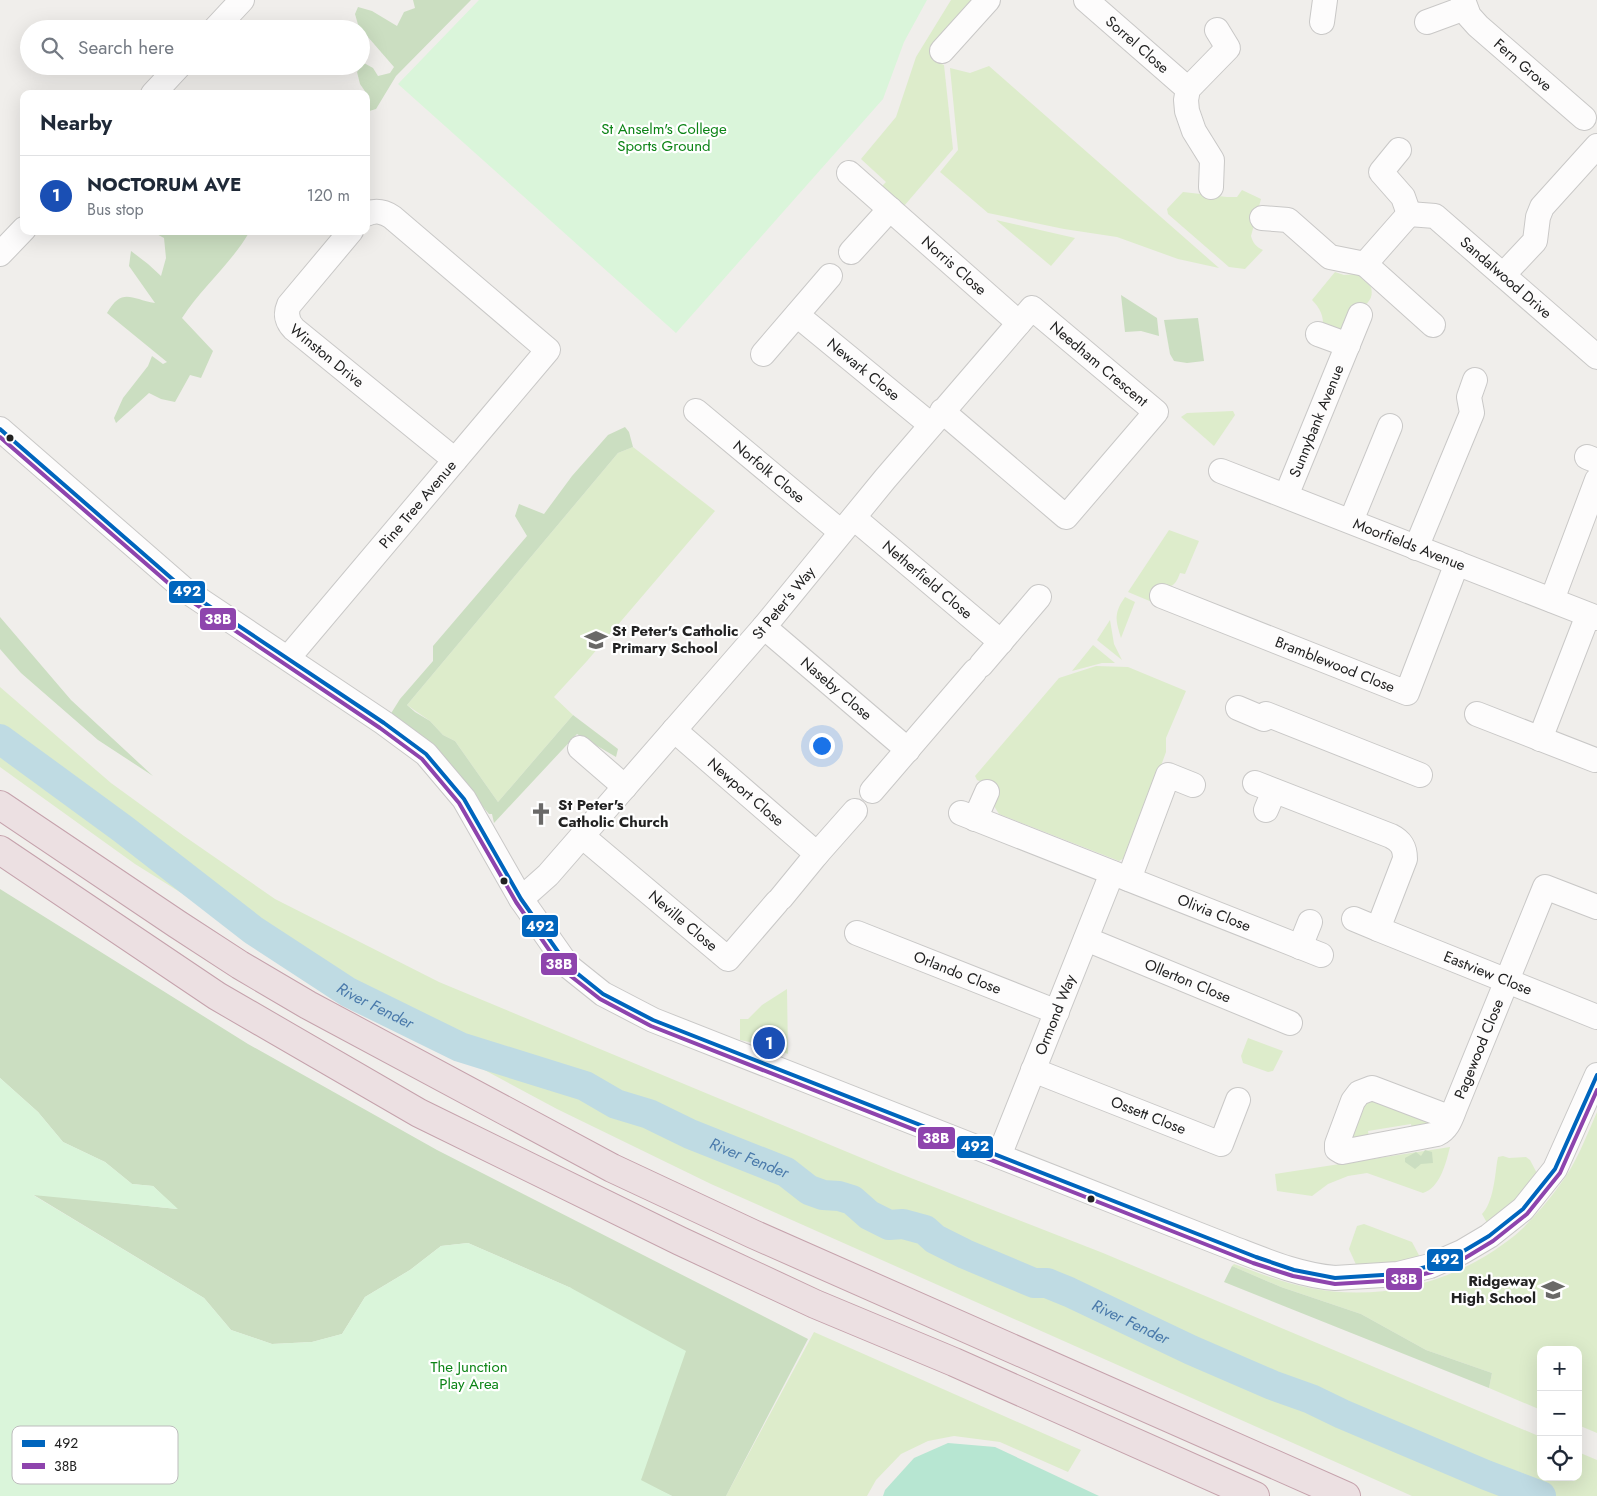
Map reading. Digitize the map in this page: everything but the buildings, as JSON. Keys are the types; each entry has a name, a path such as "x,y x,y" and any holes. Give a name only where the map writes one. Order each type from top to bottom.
{"highway":[{"path":"0,805 185,929 308,1005 612,1168 753,1234 1346,1496"},
{"path":"0,850 217,996 418,1113 680,1241 815,1304 954,1362 1255,1496"}],"street":[{"path":"223,20 242,0"},
{"path":"942,52 988,0"},
{"name":"Sorrel Close","path":"1086,0 1188,89"},
{"name":"Fern Grove","path":"1427,22 1464,4 1469,16 1478,26 1584,118"},
{"path":"1212,186 1212,160 1194,130 1186,111 1188,89 1231,45"},
{"path":"157,90 171,75"},
{"path":"1503,275 1535,241 1538,217 1542,207 1597,146"},
{"path":"1365,264 1409,214 1403,197 1382,172 1399,150"},
{"name":"Norris Close","path":"849,173 1019,323"},
{"path":"851,252 890,209"},
{"name":"Pine Tree Avenue","path":"288,658 548,350 392,217 380,211 370,212"},
{"name":"Sandalwood Drive","path":"1409,214 1435,216 1597,357"},
{"path":"1262,218 1288,220 1330,257 1365,264 1433,325"},
{"path":"0,254 20,233"},
{"name":"Winston Drive","path":"348,235 289,304 287,310 288,320 294,329 455,460"},
{"path":"762,354 830,276"},
{"name":"Needham Crescent","path":"937,418 1066,517 1156,412 1032,308 1019,323"},
{"name":"Newark Close","path":"797,315 937,418"},
{"name":"Sunnybank Avenue","path":"1286,496 1360,315"},
{"name":"St Peter's Way","path":"521,900 548,875 764,627 847,525 1019,323"},
{"name":"Sunnybank Avenue","path":"1318,334 1348,345"},
{"path":"1416,548 1481,416 1469,396 1475,380"},
{"name":"Norfolk Close","path":"696,411 847,525"},
{"path":"1351,521 1390,426"},
{"path":"0,429 185,590 384,723 426,754 464,800 521,900 568,966 603,994 654,1020 1282,1267 1335,1278 1398,1274 1430,1266 1462,1252 1489,1236 1523,1208 1555,1169 1597,1074"},
{"name":"Moorfields Avenue","path":"1221,471 1592,616"},
{"path":"1552,600 1597,480"},
{"name":"Netherfield Close","path":"847,525 1001,642"},
{"name":"Bramblewood Close","path":"1162,596 1407,694 1457,563"},
{"path":"872,791 1039,598"},
{"path":"1540,739 1592,616"},
{"name":"Naseby Close","path":"764,627 908,750"},
{"path":"1238,708 1264,719 1266,714 1420,775"},
{"path":"1477,714 1595,760"},
{"name":"Newport Close","path":"674,730 817,854"},
{"path":"580,748 625,787"},
{"path":"1120,876 1171,766 1193,786"},
{"name":"Olivia Close","path":"988,792 968,816 1310,951 1310,922"},
{"path":"1265,794 1399,840 1405,852 1405,859 1378,929"},
{"path":"817,854 855,811"},
{"name":"Neville Close","path":"582,836 728,959 817,854"},
{"name":"Ormond Way","path":"999,1156 1086,939 1120,876"},
{"name":"Pagewood Close","path":"1450,1118 1508,981 1545,887 1597,907"},
{"name":"Eastview Close","path":"1354,919 1597,1017"},
{"name":"Orlando Close","path":"857,933 1056,1012"},
{"name":"Ollerton Close","path":"1086,939 1290,1023"},
{"name":"Ossett Close","path":"1034,1070 1221,1144 1238,1100"}],"green space":[{"path":"413,0 471,0 396,76 376,109 370,111 370,90 364,90 358,75 370,75 370,66 378,76 390,73 394,67 370,39 370,20 357,20 355,14 358,7 372,11 397,26 404,12 415,8"},
{"name":"St Anselm's College Sports Ground","path":"479,0 927,0 904,42 883,99 676,333 398,84"},
{"path":"951,0 978,0 933,56 937,62 944,65 953,149 904,206 881,187 886,182 861,159 896,117 916,57"},
{"path":"989,66 1219,268 1178,259 1117,237 1064,229 988,213 940,172 958,150 950,68 970,73"},
{"path":"1242,190 1261,199 1251,236 1258,248 1263,250 1245,269 1229,267 1168,214 1167,209 1183,192 1237,197"},
{"path":"996,220 1075,238 1051,266"},
{"path":"158,235 247,235 182,318 213,351 201,378 190,375 175,402 161,399 149,393 116,423 114,418 123,398 148,366 152,356 163,364 167,362 107,313 112,305 122,297 155,303 129,266 131,251 161,276 166,258 164,238"},
{"path":"1335,272 1344,275 1357,274 1371,287 1372,291 1369,300 1346,331 1323,328 1321,312 1312,300"},
{"path":"1121,295 1157,318 1159,336 1141,331 1125,332"},
{"path":"1198,318 1204,361 1187,363 1174,361 1170,354 1164,320"},
{"path":"1233,411 1235,415 1214,446 1181,417 1187,413"},
{"path":"625,427 629,432 633,447 618,453 407,705 430,721 443,735 455,741 498,802 573,715 618,749 616,757 577,734 494,823 492,814 489,814 440,756 390,715 400,699 433,661 433,646 527,536 515,516 519,504 544,514 572,476 608,435"},
{"path":"633,447 715,511 554,697 573,715 498,802 455,741 443,735 430,721 407,705 618,453"},
{"path":"1169,530 1199,541 1185,574 1180,573 1175,583 1171,586 1160,585 1152,602 1128,592"},
{"path":"1125,597 1135,602 1121,638 1117,612"},
{"path":"0,617 71,700 153,776 98,740 21,673 0,649"},
{"path":"1110,620 1114,644 1122,660 1097,640"},
{"path":"1093,645 1115,663 1102,663 1072,671"},
{"path":"1096,666 1128,667 1186,691 1166,738 1166,752 1128,856 1119,861 999,814 994,806 998,790 977,780 975,776 1059,678"},
{"path":"0,687 111,783 275,899 439,982 893,1171 1103,1253 1537,1435 1537,1481 1582,1481 1582,1454 1597,1460 1597,1496 1412,1496 711,1184 557,1109 343,994 135,864 0,767"},
{"path":"0,889 248,1044 437,1150 808,1339 726,1496 672,1496 640,1481 571,1288 468,1243 441,1246 410,1270 365,1297 342,1334 312,1342 272,1344 231,1330 204,1298 32,1194 177,1209 153,1186 132,1184 105,1162 63,1142 38,1112 0,1078"},
{"path":"787,989 788,1054 768,1046 740,1040 740,1019 748,1019 762,1005"},
{"path":"1248,1038 1283,1051 1273,1071 1268,1072 1243,1063 1241,1056"},
{"name":"The Junction Play Area","path":"0,1078 38,1112 63,1142 105,1162 132,1184 153,1186 178,1209 33,1195 204,1298 231,1330 272,1344 312,1342 342,1334 365,1297 410,1270 441,1246 468,1243 571,1288 686,1351 641,1480 672,1496 0,1496"},
{"path":"1377,1098 1434,1122 1413,1136 1411,1124 1368,1131 1370,1143 1361,1145 1351,1138 1360,1106 1366,1100"},
{"path":"1597,1112 1597,1433 1582,1427 1582,1346 1537,1346 1537,1408 1489,1388 1492,1373 1426,1350 1361,1314 1281,1287 1232,1266 1234,1264 1300,1286 1334,1292 1359,1293 1383,1291 1429,1281 1474,1263 1519,1232 1555,1192 1571,1169"},
{"path":"1450,1147 1438,1180 1434,1186 1423,1193 1367,1173 1348,1176 1328,1184 1312,1196 1277,1191 1275,1174"},
{"path":"1425,1150 1432,1152 1433,1163 1421,1164 1415,1169 1405,1162 1405,1158 1416,1152 1421,1156"},
{"path":"1498,1157 1509,1158 1526,1157 1530,1160 1540,1179 1490,1228 1482,1214 1491,1197"},
{"path":"1364,1224 1412,1242 1422,1261 1358,1269 1349,1249 1357,1226"},
{"path":"1232,1266 1281,1287 1361,1314 1426,1350 1492,1373 1489,1388 1224,1282"},
{"path":"814,1332 1081,1450 1068,1472 1000,1442 954,1436 928,1441 901,1454 876,1480 867,1496 726,1496"},
{"path":"948,1443 995,1447 1099,1496 883,1496 885,1490 914,1458"}],"waterway":[{"name":"River Fender","path":"0,739 123,829 253,930 348,992 460,1047 585,1086 616,1104 649,1114 690,1134 786,1172 809,1190 823,1195 839,1196 852,1200 869,1215 889,1225 903,1224 925,1230 935,1239 965,1254 1034,1283 1047,1283 1069,1292 1191,1350 1272,1385 1311,1399 1486,1475 1541,1496"}],"transit line":[{"name":"492","path":"0,429 185,590 384,723 426,754 464,799 521,899 568,966 603,994 653,1020 1256,1257 1294,1270 1335,1278 1398,1274 1430,1266 1462,1252 1489,1236 1523,1209 1555,1169 1597,1075"},
{"name":"38B","path":"0,437 182,595 380,728 422,759 459,803 516,902 563,970 600,999 651,1026 1253,1263 1293,1276 1335,1284 1400,1280 1432,1272 1465,1258 1493,1241 1527,1214 1560,1173 1597,1090"}],"place":[{"name":"St Peter's Catholic Primary School","path":"596,640"},
{"name":"St Peter's Catholic Church","path":"541,814"},
{"name":"NOCTORUM AVE","path":"769,1043"},
{"name":"Ridgeway High School","path":"1553,1290"}]}
